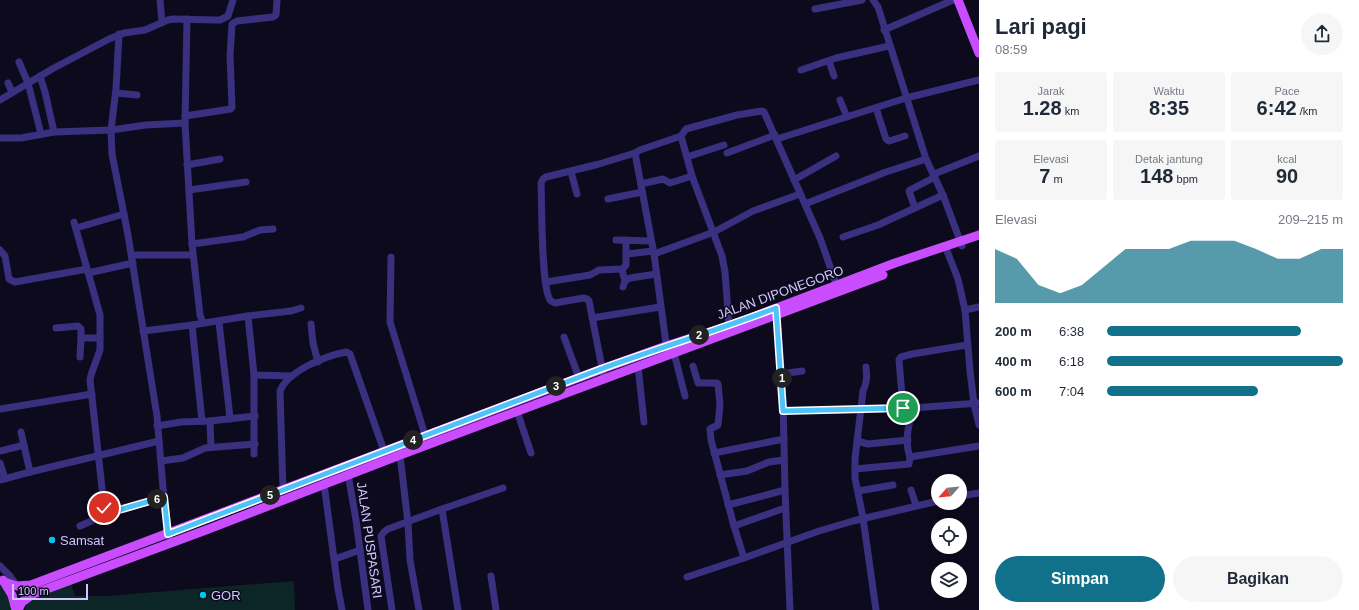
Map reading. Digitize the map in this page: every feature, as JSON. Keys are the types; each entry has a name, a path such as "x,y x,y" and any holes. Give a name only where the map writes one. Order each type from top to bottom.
{"main road":[{"path":"958,0 979,53"},
{"name":"JALAN DIPONEGORO","path":"838,288 947,251 979,235"},
{"name":"JALAN DIPONEGORO","path":"17,610 22,602 33,594 283,490 425,435 602,369 669,351 838,288 961,244 979,240"},
{"name":"JALAN DIPONEGORO","path":"2,580 16,586 31,585 170,538 324,484 638,366 728,326 777,311"},
{"path":"2,580 12,595 17,610"}],"street":[{"path":"160,0 162,22"},
{"path":"0,100 40,76 119,34 145,30 162,22 173,19 220,20 228,16 233,0"},
{"path":"234,22 273,17 276,15 276,0"},
{"path":"815,9 862,0"},
{"path":"873,0 878,6 889,46 926,158 943,195 961,244"},
{"path":"884,30 953,0"},
{"path":"228,16 234,22"},
{"path":"186,20 185,120 188,190 192,255 200,315 203,323"},
{"path":"0,138 21,138 54,132 111,130 185,120 228,110 232,107 230,56 231,29 234,22"},
{"path":"119,34 116,93 111,130 112,154 132,259 143,331 159,441 164,497 170,538"},
{"path":"801,70 829,61 889,46"},
{"path":"829,61 834,76"},
{"path":"19,62 28,83 40,134"},
{"path":"40,76 54,132"},
{"path":"728,153 906,98 979,80"},
{"path":"8,83 12,92"},
{"path":"116,93 137,95"},
{"path":"840,100 847,117"},
{"path":"876,108 886,139 890,141 905,136"},
{"path":"605,378 589,301 583,298 555,304 549,299 546,282 543,241 541,183 546,177 571,172 636,153 658,143 681,136 686,130 737,115 762,111 764,112 776,137 820,238 838,288"},
{"path":"681,136 692,176 722,256 725,272 728,326"},
{"path":"687,157 724,145"},
{"path":"636,153 653,252 660,307 669,351 685,396"},
{"path":"794,180 836,156"},
{"path":"915,208 909,192 910,190 934,175 979,156"},
{"path":"805,204 926,158"},
{"path":"187,165 220,159"},
{"path":"571,172 577,194"},
{"path":"608,199 663,179 670,182 692,176"},
{"path":"188,190 246,182"},
{"path":"627,254 653,252 714,232 753,211 800,194"},
{"path":"843,237 878,225 943,195"},
{"path":"105,514 90,375 98,356 100,315 75,225 124,214"},
{"path":"192,244 243,237 260,230 273,229"},
{"path":"616,240 651,241"},
{"path":"626,240 626,264 622,269 624,284 630,278 656,274"},
{"path":"0,250 5,256 10,279 15,282 87,271 132,259 192,255"},
{"path":"947,251 958,279 965,310 967,345 979,425"},
{"path":"391,257 390,322 425,435"},
{"path":"546,282 590,275 600,270 622,269"},
{"path":"592,318 660,307"},
{"path":"965,310 979,307"},
{"path":"143,331 291,311 301,308"},
{"path":"777,311 783,411 785,508 790,610"},
{"path":"248,316 254,375 254,454"},
{"path":"219,321 230,419"},
{"path":"310,324 318,362"},
{"path":"192,325 202,421"},
{"path":"56,328 80,327 80,357"},
{"path":"564,337 579,378"},
{"path":"81,338 100,338"},
{"path":"903,408 900,357 967,345"},
{"path":"283,490 280,391 286,381 307,366 343,352 350,354 384,451"},
{"path":"638,366 644,422"},
{"path":"693,366 698,383 718,384 720,405 719,424 710,430 714,453 744,558"},
{"path":"866,368 867,378 866,385 862,391 855,469 876,610"},
{"path":"781,374 802,371"},
{"path":"254,375 292,376"},
{"path":"0,409 92,394"},
{"path":"783,411 913,408 976,403"},
{"path":"909,464 908,429 913,408"},
{"path":"517,411 531,453"},
{"path":"157,426 182,422 210,421 255,416"},
{"path":"210,421 211,447"},
{"path":"21,432 30,472"},
{"path":"714,453 784,439"},
{"path":"857,442 868,444 908,440"},
{"path":"0,463 2,480 159,441"},
{"path":"161,461 183,458 205,448 255,444"},
{"path":"0,451 24,445"},
{"path":"855,469 909,464 979,446"},
{"path":"400,455 408,523 410,560 419,610"},
{"path":"720,475 747,471 769,462 784,460"},
{"name":"JALAN PUSPASARI","path":"348,474 368,610"},
{"path":"324,484 342,610"},
{"path":"858,491 893,485"},
{"path":"408,523 442,509 503,488"},
{"path":"728,505 785,490"},
{"path":"911,490 916,505"},
{"path":"967,495 979,492"},
{"path":"80,526 105,514 164,497"},
{"path":"688,576 787,544 819,531 863,518 931,502"},
{"path":"734,526 785,508"},
{"path":"442,509 458,610"},
{"name":"JALAN PUSPASARI","path":"392,610 381,536 388,529 408,523"},
{"path":"335,559 360,550"},
{"path":"0,566 10,576 16,586"},
{"path":"491,576 496,610"}],"green space":[{"path":"0,578 16,610 0,610"},
{"name":"GOR","path":"294,581 295,610 25,610 28,602 38,595 71,584 75,596 107,596"}],"place":[{"name":"Samsat","path":"52,540"},
{"name":"GOR","path":"203,595"}],"route":[{"path":"104,508 105,514 164,497 168,534 425,435 602,369 776,308 783,411 903,408"}]}
